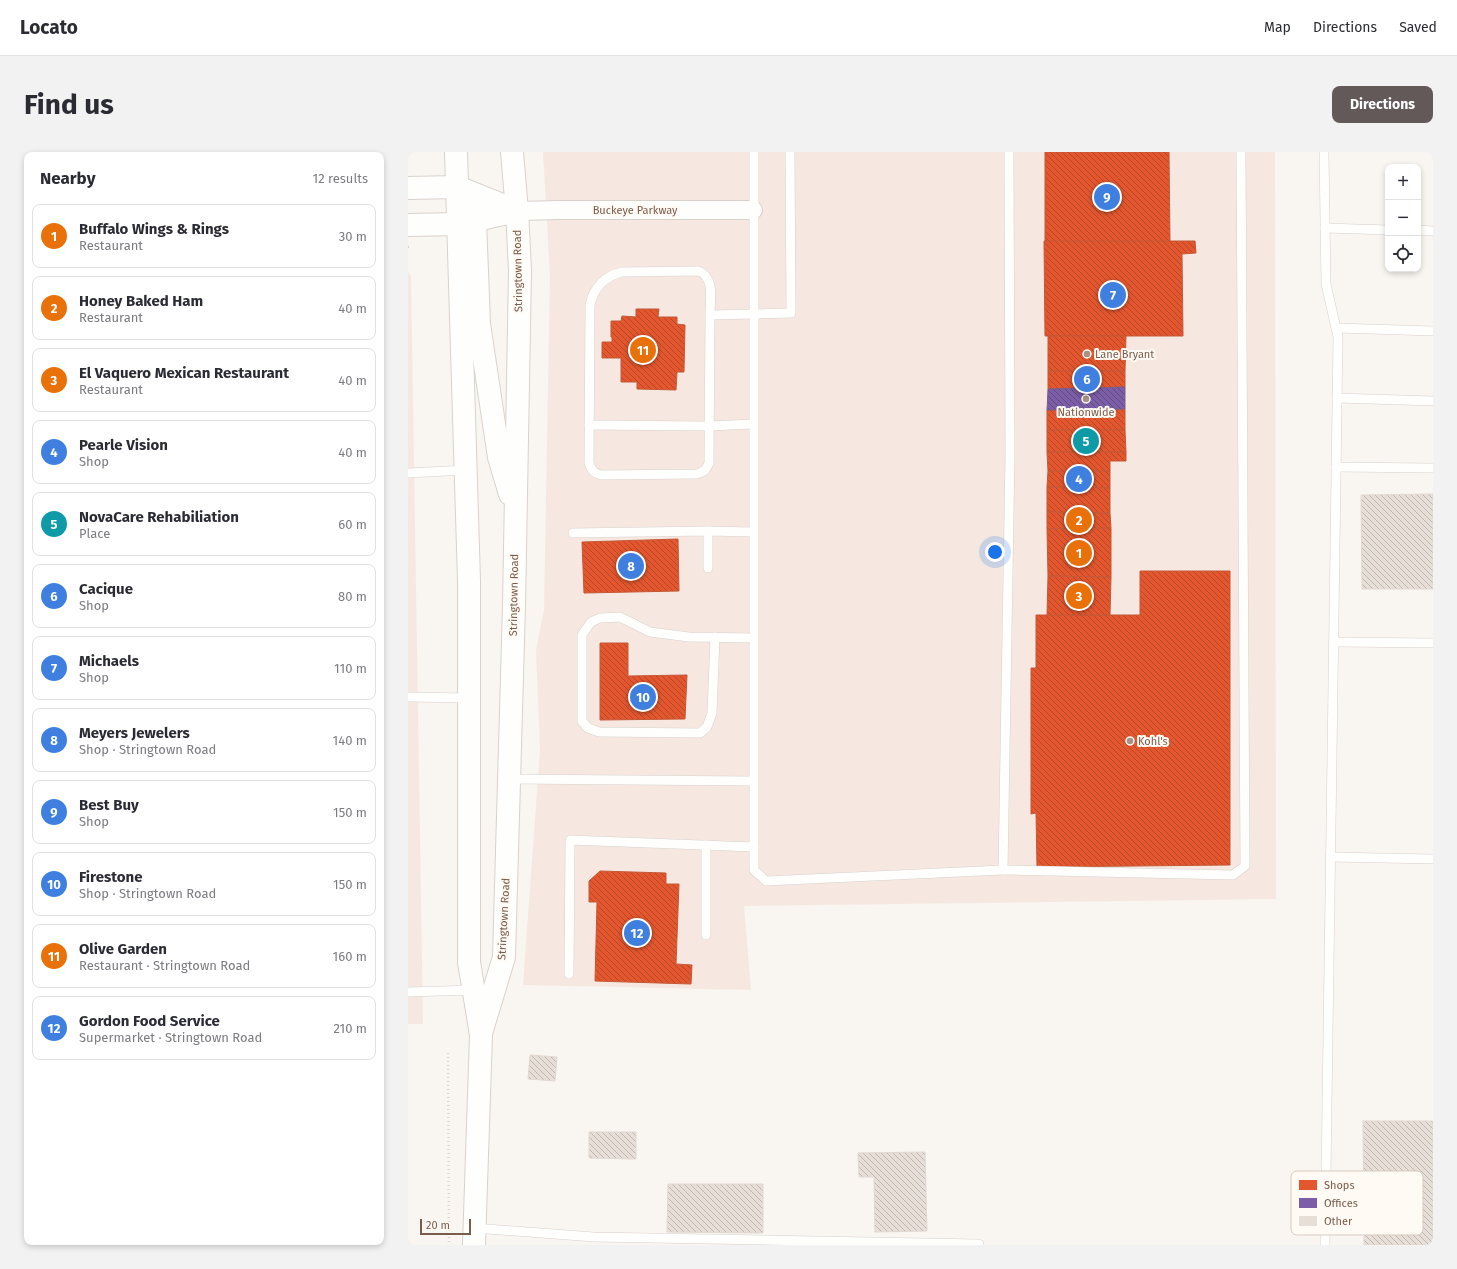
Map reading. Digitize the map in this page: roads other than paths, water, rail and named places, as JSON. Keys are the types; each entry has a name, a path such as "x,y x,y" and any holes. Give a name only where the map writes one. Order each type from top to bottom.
{"main road":[{"name":"Stringtown Road","path":"456,152 457,187 466,222 466,470 469,581 469,962 481,1035 474,1237"},
{"name":"Stringtown Road","path":"481,1035 504,957 516,514 520,270 512,152"},
{"name":"Buckeye Parkway","path":"408,188 457,187 517,211"},
{"name":"Buckeye Parkway","path":"408,225 466,222 517,211"},
{"path":"466,222 479,324 499,457 516,514"}],"street":[{"name":"Buckeye Parkway","path":"517,211 753,210"}],"lane":[{"path":"754,152 754,870 766,881 1003,870 1233,875 1245,866 1241,152"},
{"path":"710,315 791,313 790,152"},
{"path":"1003,870 1010,470 1009,152"},
{"path":"1324,152 1326,284 1338,337 1326,1171"},
{"path":"1325,228 1385,230"},
{"path":"1421,230 1433,231"},
{"path":"700,271 709,278 710,315 709,463 707,469 702,473 697,474 601,475 595,473 590,469 589,463 590,305 592,295 604,280 613,274 622,272 700,271"},
{"path":"1336,328 1433,331"},
{"path":"1337,398 1433,401"},
{"path":"589,425 709,426 753,424"},
{"path":"1336,467 1433,468"},
{"path":"408,473 466,470"},
{"path":"573,533 708,531 753,532"},
{"path":"708,531 708,568"},
{"path":"715,637 712,713 707,727 700,733 599,732 588,728 582,721 582,635 591,622 600,618 620,617 650,632 688,637 715,637 753,638"},
{"path":"1334,642 1433,642"},
{"path":"408,697 469,698"},
{"path":"508,779 753,781"},
{"path":"569,974 570,840 754,847"},
{"path":"706,845 706,935"},
{"path":"1330,857 1433,859"},
{"path":"408,992 474,990"},
{"path":"1325,1235 1325,1245"},
{"path":"474,1237 594,1237 978,1244"}],"place":[{"name":"Best Buy","path":"1107,197"},
{"name":"Michaels","path":"1113,295"},
{"name":"Olive Garden","path":"643,350"},
{"name":"Lane Bryant","path":"1087,354"},
{"name":"Cacique","path":"1087,379"},
{"name":"Nationwide","path":"1086,399"},
{"name":"NovaCare Rehabiliation","path":"1086,441"},
{"name":"Pearle Vision","path":"1079,479"},
{"name":"Honey Baked Ham","path":"1079,520"},
{"name":"Buffalo Wings & Rings","path":"1079,553"},
{"name":"Meyers Jewelers","path":"631,566"},
{"name":"El Vaquero Mexican Restaurant","path":"1079,596"},
{"name":"Firestone","path":"643,697"},
{"name":"Kohl's","path":"1130,741"},
{"name":"Gordon Food Service","path":"637,933"}]}
